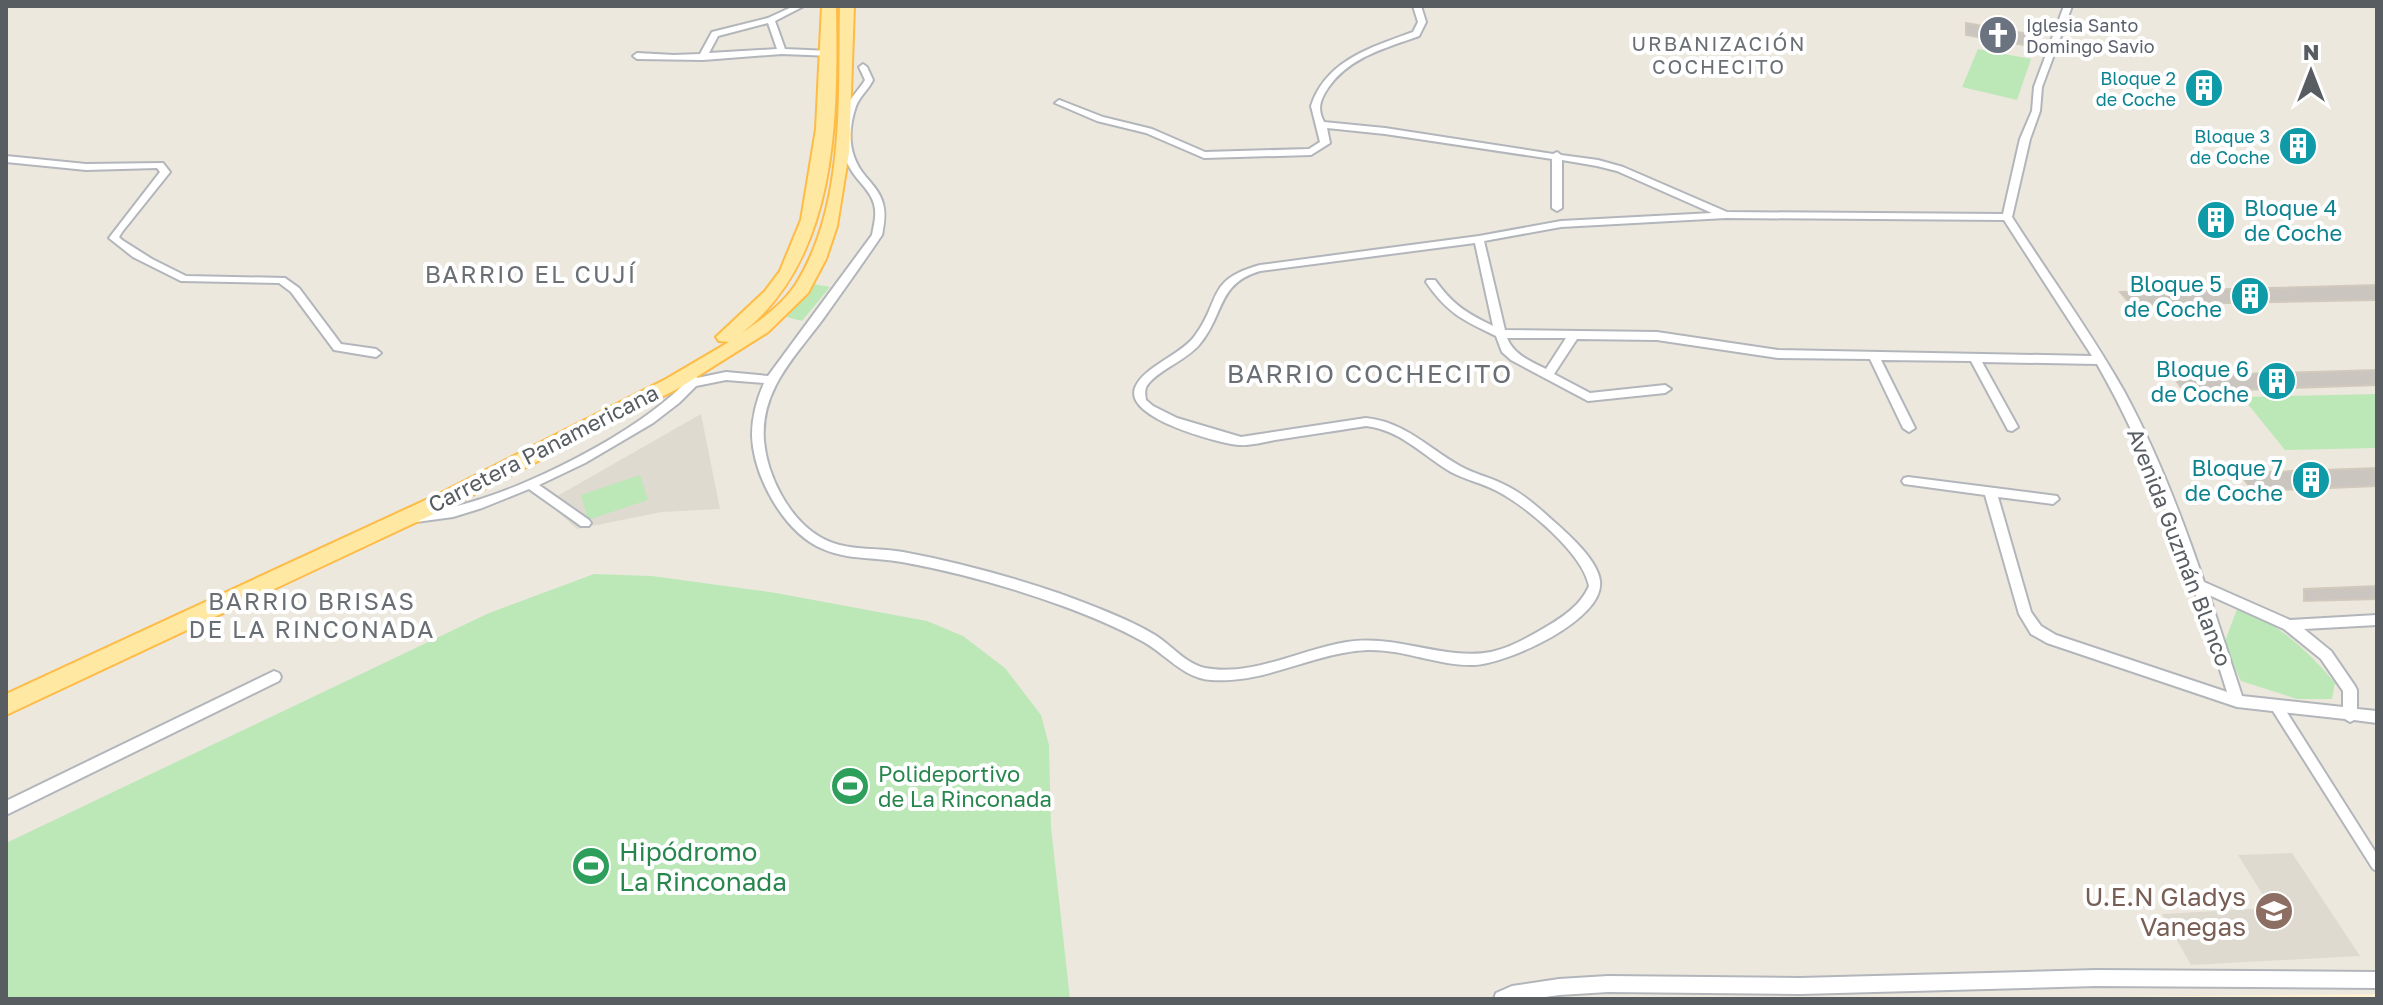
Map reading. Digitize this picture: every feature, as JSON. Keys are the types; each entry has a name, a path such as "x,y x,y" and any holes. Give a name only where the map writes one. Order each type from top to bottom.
{"main road":[{"name":"Carretera Panamericana","path":"6,689 192,601 395,512 652,381 732,332 762,307 783,282 807,231 819,177 830,54 829,6"},
{"name":"Carretera Panamericana","path":"6,705 143,638 409,518 691,377 761,327 802,288 822,247 836,200 848,100 847,6"}],"street":[{"path":"703,57 715,34 771,20 800,6"},
{"path":"1059,103 1100,119 1149,131 1193,152 1216,156 1311,152 1325,143 1315,103 1334,71 1343,63 1416,34 1422,22 1417,6"},
{"path":"863,67 869,80 848,100 846,147 865,185 881,200 883,216 877,235 771,380 759,414 759,450 783,508 796,525 833,549 865,556 888,555 954,568 1074,605 1150,639 1186,667 1202,674 1226,675 1322,651 1368,645 1396,646 1469,661 1483,660 1507,653 1565,623 1592,594 1595,585 1594,574 1545,520 1506,490 1452,467 1386,424 1366,422 1241,441 1224,438 1153,412 1143,405 1138,396 1145,380 1193,345 1209,325 1225,284 1242,271 1479,239 1561,224 1726,215 2007,217 2025,139 2036,111 2038,87 2068,6"},
{"path":"771,20 782,51"},
{"path":"637,56 703,57 782,51 830,54"},
{"path":"1322,125 1557,155 1620,169 1726,215"},
{"path":"1557,155 1557,208"},
{"path":"6,159 86,167 160,165 165,172 118,231 114,238 117,243 174,277 281,280 295,290 338,347 376,353"},
{"name":"Avenida Guzmán Blanco","path":"2007,217 2099,360 2130,415 2199,585 2237,701"},
{"path":"1479,239 1500,334 1510,353 1592,397 1665,389"},
{"path":"1431,282 1443,299 1461,315 1500,334 1657,336 1778,354 2099,360"},
{"path":"1548,374 1573,336"},
{"path":"1874,357 1909,428"},
{"path":"1975,359 2012,427"},
{"path":"409,518 454,512 530,484 645,424 682,397 691,377 771,380"},
{"path":"1908,481 2053,499"},
{"path":"530,484 585,523"},
{"path":"1990,491 2025,614 2036,630 2052,639 2237,701 2377,717"},
{"path":"2199,585 2289,625 2326,655 2350,690 2350,716"},
{"path":"2289,625 2377,620"},
{"path":"6,808 274,677"},
{"path":"2277,707 2377,865"},
{"path":"1502,999 1512,994 1559,987 1608,984 1800,986 2096,978 2377,980"}],"shaded area":[{"path":"701,414 720,509 662,512 577,529 547,502"},
{"name":"U.E.N Gladys Vanegas","path":"2292,853 2360,956 2191,965 2162,914 2271,908 2238,855"},
{"path":"2377,994 2377,999 1913,999"}],"green space":[{"path":"1978,49 2031,59 2017,100 1962,87"},
{"path":"814,284 830,287 802,321 787,317"},
{"path":"2377,394 2377,448 2285,450 2242,397"},
{"path":"640,475 648,500 588,520 581,495"},
{"name":"Polideportivo de La Rinconada","path":"594,574 652,576 776,593 927,621 963,636 1005,668 1041,715 1049,745 1051,827 1070,999 6,999 6,843 489,613"},
{"path":"2237,609 2265,621 2303,649 2335,683 2332,699 2297,699 2241,681 2224,644"}],"building":[{"name":"Iglesia Santo Domingo Savio","path":"1966,23 2029,34 2030,46 1966,35"},
{"name":"Bloque 5 de Coche","path":"2377,285 2377,300 2131,305 2120,292"},
{"name":"Bloque 6 de Coche","path":"2377,370 2377,385 2184,392 2173,376"},
{"name":"Bloque 7 de Coche","path":"2377,468 2377,486 2252,491 2240,473"},
{"path":"2377,586 2377,599 2304,601 2304,589"}],"place":[{"name":"Iglesia Santo Domingo Savio","path":"1998,35"},
{"name":"Bloque 2 de Coche","path":"2204,88"},
{"name":"Bloque 3 de Coche","path":"2298,146"},
{"name":"Bloque 4 de Coche","path":"2216,220"},
{"name":"Bloque 5 de Coche","path":"2250,296"},
{"name":"Bloque 6 de Coche","path":"2277,381"},
{"name":"Bloque 7 de Coche","path":"2311,480"},
{"name":"Polideportivo de La Rinconada","path":"850,786"},
{"name":"Hipódromo La Rinconada","path":"591,866"},
{"name":"U.E.N Gladys Vanegas","path":"2274,911"}],"district":[{"name":"URBANIZACIÓN COCHECITO","path":"1719,54"},
{"name":"BARRIO EL CUJÍ","path":"531,273"},
{"name":"BARRIO COCHECITO","path":"1370,373"},
{"name":"BARRIO BRISAS DE LA RINCONADA","path":"312,614"}]}
